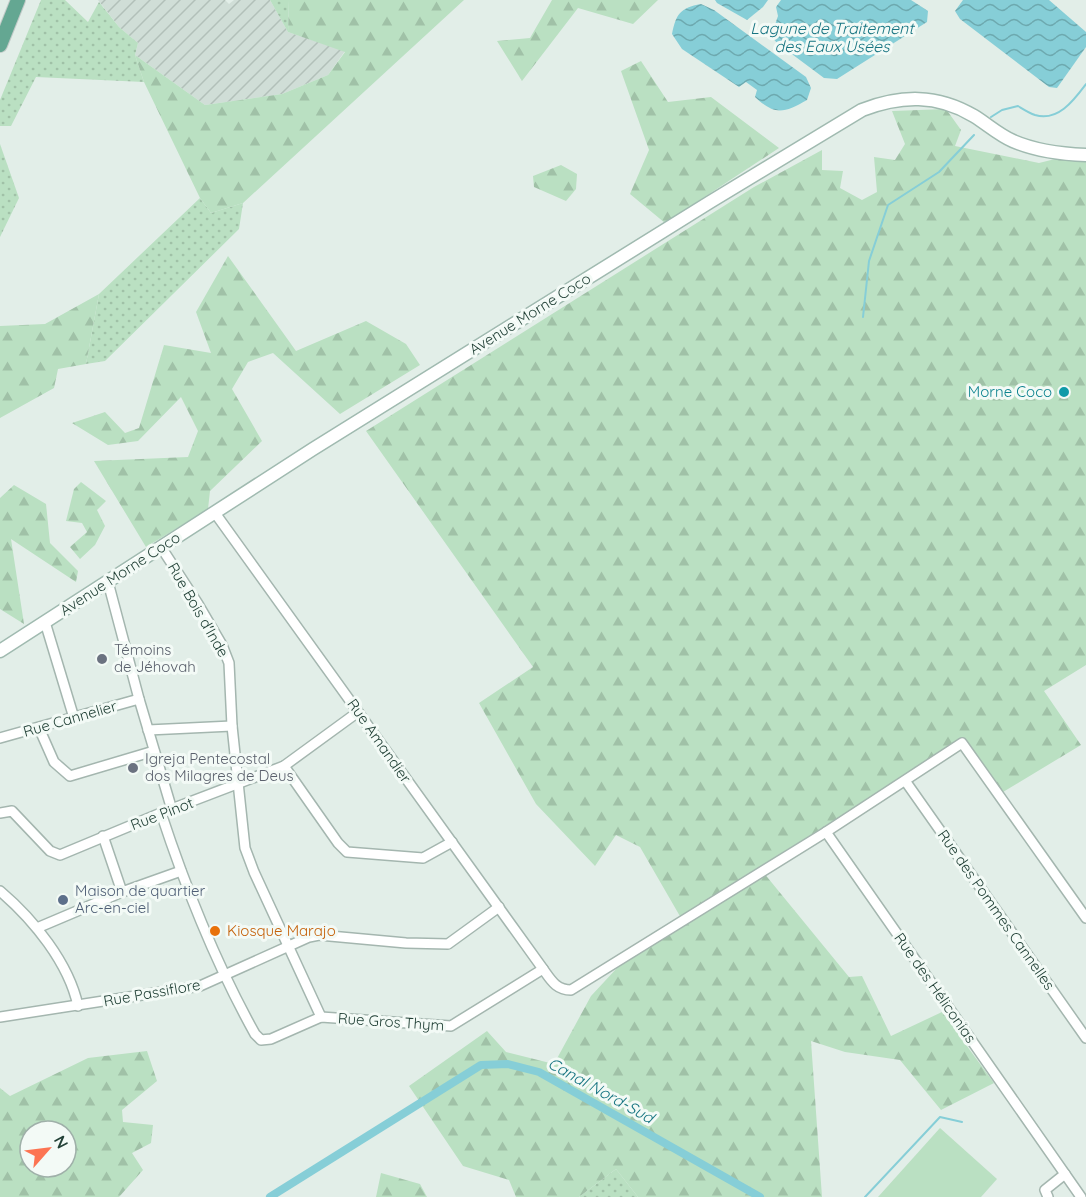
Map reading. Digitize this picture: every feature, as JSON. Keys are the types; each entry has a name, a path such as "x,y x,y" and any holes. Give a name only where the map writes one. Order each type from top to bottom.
{"main road":[{"path":"0,45 18,0"}],"street":[{"name":"Avenue Morne Coco","path":"0,651 430,376 862,110 886,101 912,98 936,100 972,115 1010,140 1035,149 1086,154"},
{"name":"Rue Amandier","path":"215,513 543,969 556,986 563,990 571,990 906,782 962,743 1086,918"},
{"name":"Rue Bois d'Inde","path":"161,547 198,604 222,645 229,663 232,726 246,848 254,872 321,1017"},
{"path":"108,582 172,810"},
{"path":"45,622 74,718"},
{"name":"Rue Cannelier","path":"0,738 139,699"},
{"name":"Rue Pinot","path":"0,813 12,811 50,851 60,855 284,766 358,712"},
{"path":"148,730 232,726"},
{"path":"39,728 54,762 69,776 154,752"},
{"path":"284,766 338,843 347,852 423,858 452,842"},
{"name":"Rue des Pommes Cannelles","path":"906,782 1086,1038"},
{"name":"Rue Gros Thym","path":"161,813 181,871 223,975 255,1034 261,1040 271,1039 321,1017 451,1026 543,969"},
{"name":"Rue des Héliconias","path":"826,832 1081,1197"},
{"path":"103,837 122,892"},
{"path":"37,928 122,892 181,871"},
{"path":"0,891 37,928 71,980 78,1006"},
{"name":"Rue Passiflore","path":"0,1017 200,986 319,935 406,943 448,944 499,906"},
{"path":"1048,1197 1045,1190 1047,1187 1065,1174"}],"shaded area":[{"path":"98,0 225,0 229,4 234,0 270,0 288,32 345,51 328,75 282,94 205,105 135,55 138,43 119,27"}],"green space":[{"path":"41,0 65,0 88,22 99,2 119,27 138,43 135,55 144,82 36,77 11,126 0,126 0,100"},
{"path":"270,0 289,0 288,32"},
{"path":"289,0 464,0 243,203 211,213 200,198 144,82 135,55 205,105 282,94 328,75 345,52 288,32"},
{"path":"552,0 658,0 633,24 578,8 522,81 497,41 530,38"},
{"path":"641,61 668,102 711,97 779,148 665,223 630,194 649,150 621,71"},
{"path":"946,109 961,130 955,146 1039,163 1059,158 1086,160 1086,665 1044,691 1081,745 1003,792 964,740 759,867 849,977 862,976 891,1036 942,1012 994,1083 941,1110 900,1060 845,1052 811,1041 822,1197 638,1197 616,1169 579,1197 516,1197 509,1180 463,1166 409,1086 487,1031 506,1052 554,1064 591,996 630,954 681,918 640,847 616,835 595,866 536,804 479,703 533,667 366,431 754,187 822,150 822,170 843,171 840,188 862,200 877,192 874,157 895,160 905,144 892,111"},
{"path":"0,144 19,198 0,237"},
{"path":"561,165 577,174 576,189 566,201 534,187 533,176"},
{"path":"200,198 211,213 243,203 239,229 105,361 86,364 99,294"},
{"path":"228,256 296,351 366,321 406,344 420,365 340,414 273,353 248,362 232,389 262,441 210,491 208,509 146,547 94,461 188,457 198,431 181,397 138,441 108,445 72,423 105,412 125,433 139,428 164,345 211,353 196,312"},
{"path":"99,294 86,364 58,369 54,388 0,418 0,326 45,324"},
{"path":"81,482 106,501 97,510 105,526 95,545 80,559 70,547 87,532 82,523 66,521 74,489"},
{"path":"14,485 46,504 50,543 78,571 76,582 11,539 24,624 0,609 0,498"},
{"path":"147,1051 157,1081 122,1110 123,1122 153,1125 151,1143 132,1153 143,1170 119,1197 0,1197 0,1088 10,1096 88,1058"},
{"path":"940,1128 997,1179 981,1197 878,1197"},
{"path":"616,1169 638,1197 579,1197"},
{"path":"381,1173 420,1184 427,1197 376,1197"}],"water":[{"path":"715,0 768,0 747,20"},
{"name":"Lagune de Traitement des Eaux Usées","path":"781,0 911,0 928,11 927,22 837,79 824,78 771,36 778,16 776,7"},
{"path":"963,0 1049,0 1086,32 1086,47 1057,88 1049,87 960,19 955,11"},
{"path":"701,4 714,10 806,77 811,88 807,100 786,110 774,110 755,97 757,90 746,82 739,87 682,49 672,34 675,21 684,10"}],"waterway":[{"path":"991,117 1002,110 1018,106 1035,115 1051,115 1065,108 1086,84"},
{"path":"863,317 869,261 888,205 939,172 974,135"},
{"name":"Canal Nord-Sud","path":"270,1197 481,1065 508,1064 539,1072 760,1197"},
{"path":"865,1197 940,1117 962,1122"}],"place":[{"name":"Morne Coco","path":"1064,392"},
{"name":"Témoins de Jéhovah","path":"102,659"},
{"name":"Igreja Pentecostal dos Milagres de Deus","path":"133,768"},
{"name":"Maison de quartier Arc-en-ciel","path":"63,900"},
{"name":"Kiosque Marajo","path":"215,931"}]}
